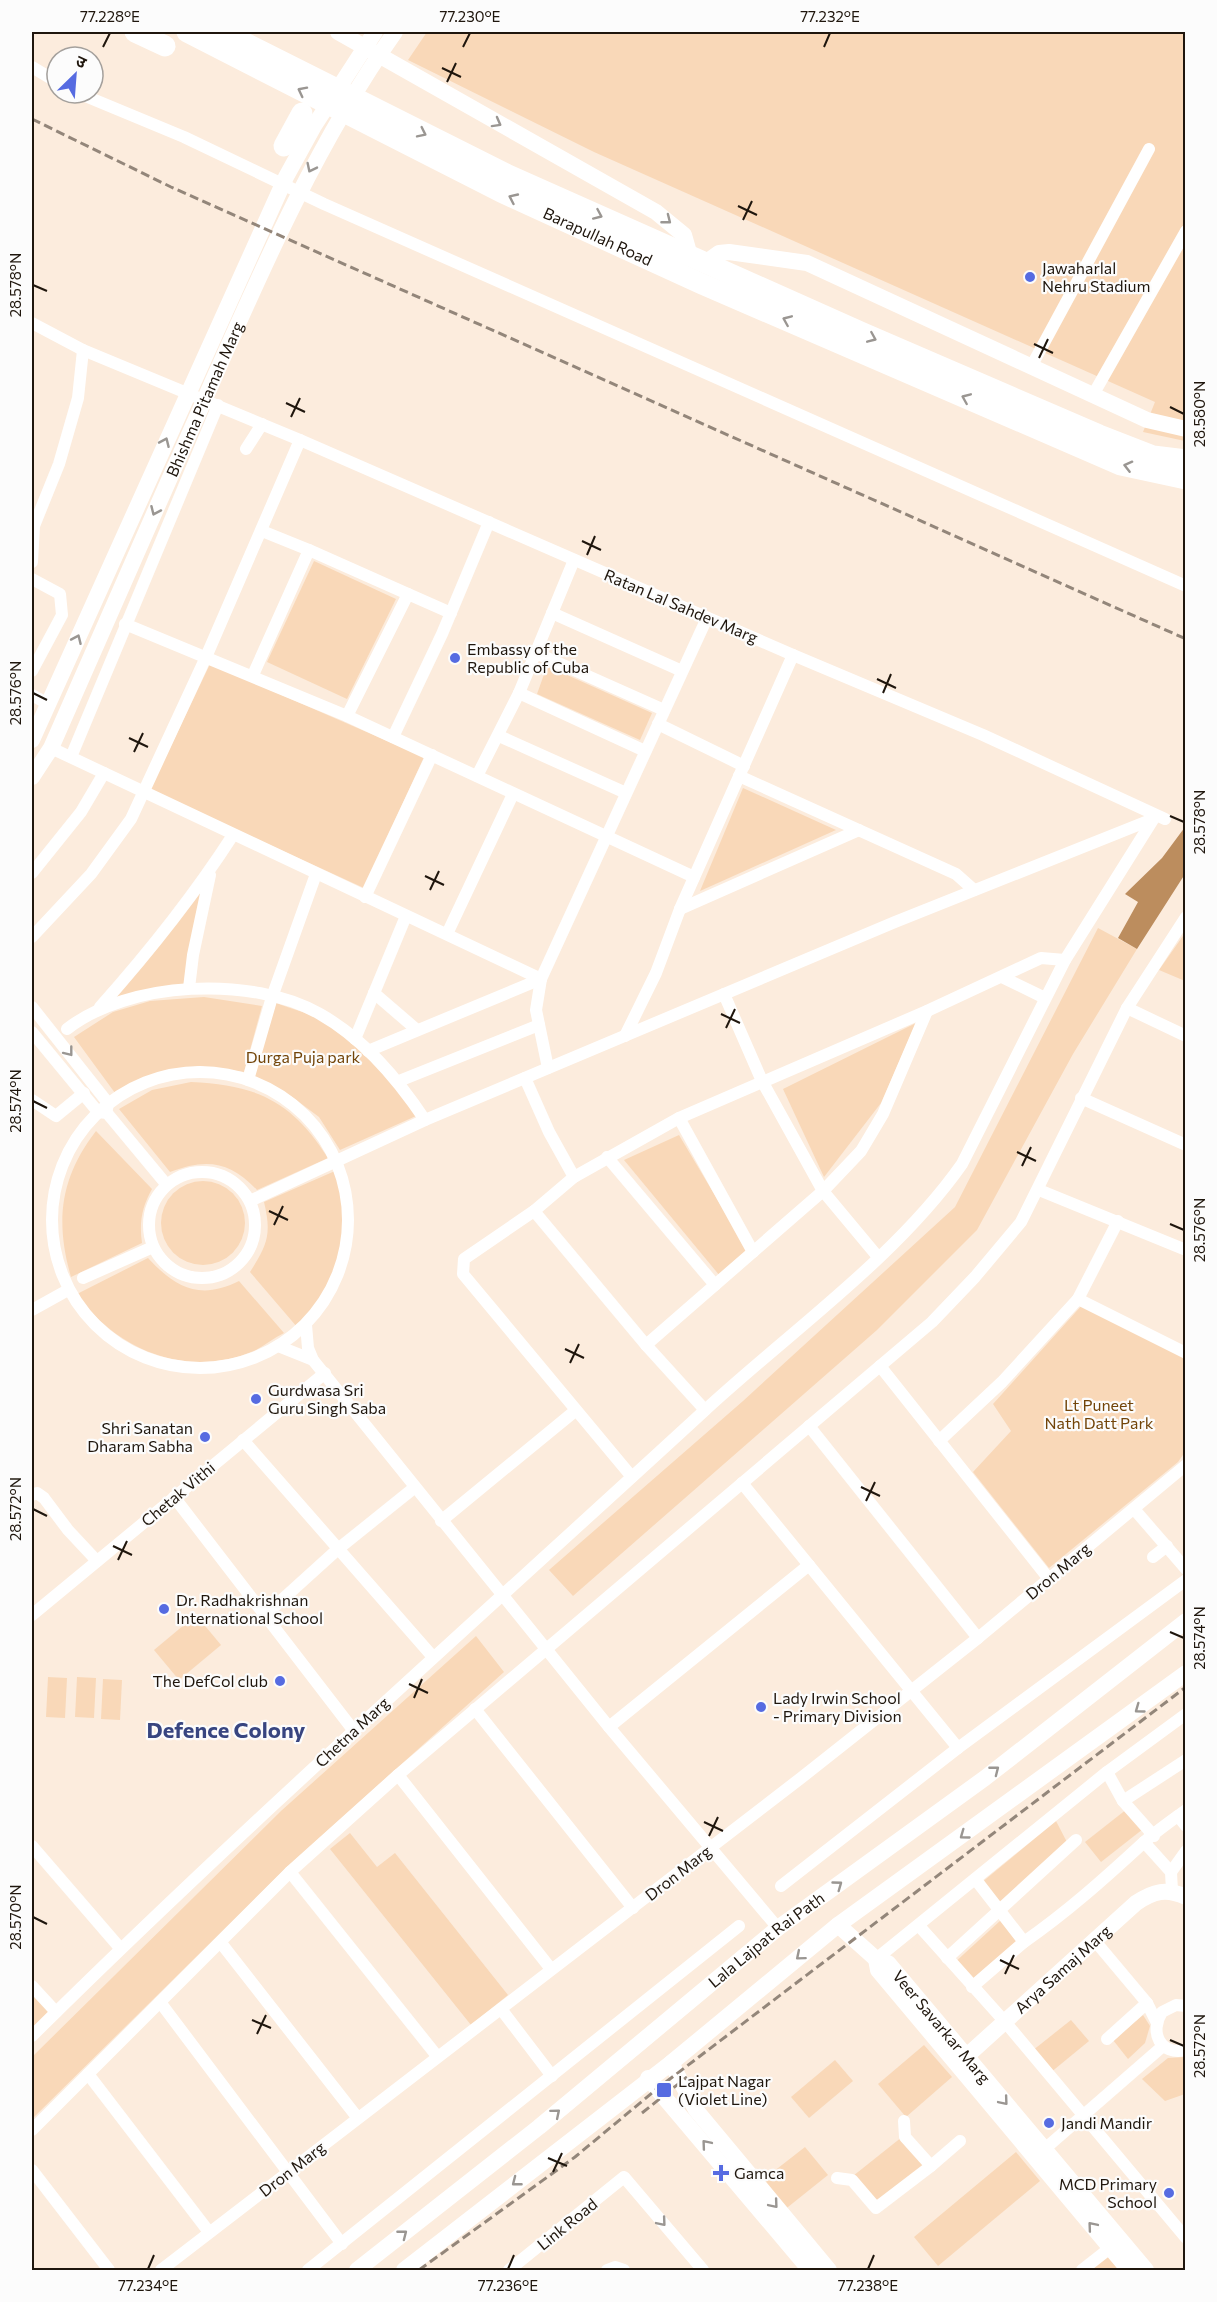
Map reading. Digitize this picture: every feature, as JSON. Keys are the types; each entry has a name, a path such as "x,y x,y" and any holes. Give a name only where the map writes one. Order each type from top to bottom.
{"highway":[{"name":"Barapullah Road","path":"187,32 501,192 702,284 1023,412"},
{"name":"Barapullah Road","path":"223,32 506,174 1023,412"},
{"path":"140,33 165,46"},
{"path":"284,146 302,113"},
{"path":"1023,412 1153,456 1185,460"},
{"path":"1023,412 1121,465 1185,479"}],"main road":[{"path":"338,32 656,212 684,235 697,260 729,252 807,264 1148,420 1185,429"},
{"name":"Bhishma Pitamah Marg","path":"32,741 286,177 314,126 375,32"},
{"name":"Bhishma Pitamah Marg","path":"32,777 51,748 238,323 310,170 361,81 395,32"},
{"name":"Lala Lajpat Rai Path","path":"357,2271 539,2127 778,1928 985,1778 1185,1621"},
{"name":"Lala Lajpat Rai Path","path":"404,2271 648,2078 671,2063 838,1925 1161,1693 1185,1673"},
{"name":"Arya Samaj Marg","path":"962,2060 1006,2023 1136,1903 1149,1894 1174,1893"},
{"name":"Veer Savarkar Marg","path":"838,1925 876,1959 878,1970 962,2060 1040,2153 1146,2271"},
{"path":"671,2063 691,2115 810,2271"},
{"path":"648,2078 691,2115 829,2271"},
{"name":"Veer Savarkar Marg","path":"1040,2153 1129,2271"}],"street":[{"path":"105,104 184,137 324,204 1185,586"},
{"path":"1031,367 1149,149"},
{"path":"1093,395 1185,231"},
{"name":"Ratan Lal Sahdev Marg","path":"32,323 82,350 218,405 489,522 534,548 574,560 707,618 745,641 793,656 983,735 1157,819"},
{"path":"32,562 34,526 59,464 78,398 82,350"},
{"path":"71,757 218,405"},
{"path":"246,449 262,424"},
{"path":"32,937 110,852 144,792 262,531 300,440"},
{"path":"393,737 451,613 489,522"},
{"path":"262,531 451,613"},
{"path":"253,675 309,550"},
{"path":"477,776 519,693 574,560"},
{"path":"32,579 60,594 62,615 32,670"},
{"path":"347,716 408,594"},
{"path":"552,614 682,671"},
{"path":"548,1068 536,1010 541,979 707,618"},
{"path":"126,624 347,716 694,877"},
{"path":"536,653 664,710"},
{"path":"625,1036 656,973 680,909 793,656"},
{"path":"519,693 645,751"},
{"path":"32,695 50,698"},
{"path":"658,724 741,771 859,830 956,874 974,890"},
{"path":"499,736 627,793"},
{"path":"51,748 541,979"},
{"path":"365,897 432,755"},
{"path":"32,873 81,812 104,773"},
{"path":"447,934 513,794"},
{"path":"250,1202 425,1120 548,1068 974,890 1157,819"},
{"name":"Chetna Marg","path":"32,2036 120,1948 433,1657 503,1596 705,1410 878,1257 950,1181 962,1164 1065,960 1157,819"},
{"path":"680,909 859,830"},
{"path":"99,1009 156,945 233,835"},
{"path":"189,988 192,955 212,868"},
{"path":"248,1080 272,997 316,874"},
{"path":"355,1039 406,916"},
{"path":"32,2130 290,1872 398,1774 742,1483 776,1460 809,1426 932,1322 975,1277 1021,1222 1039,1190 1126,1008 1185,917"},
{"path":"632,1477 463,1274 464,1259 534,1210 574,1177 679,1119 927,1011 1041,958 1065,960"},
{"path":"1002,976 1046,998"},
{"path":"368,1050 541,979"},
{"path":"67,1029 99,1009 148,994 189,988 227,990 272,997 318,1013 355,1039 399,1081 425,1120"},
{"path":"374,993 417,1030"},
{"path":"724,994 762,1081 823,1191 878,1257"},
{"path":"32,1007 104,1109 166,1184"},
{"path":"1126,1008 1185,1036"},
{"path":"646,1345 823,1191 861,1151 883,1114 927,1011"},
{"path":"399,1081 539,1025"},
{"path":"32,1032 84,1093 104,1109"},
{"path":"206,1072 248,1080 270,1090 291,1104 314,1127 336,1161 348,1210 346,1243 334,1283 322,1305 306,1325 278,1346 254,1358 228,1366 201,1369 157,1362 124,1348 102,1332 83,1312 68,1290 57,1264 52,1237 51,1209 56,1182 65,1156 80,1132 104,1109 144,1082 175,1074 206,1072"},
{"path":"525,1078 549,1132 574,1177"},
{"path":"33,1106 56,1116 84,1093"},
{"path":"1081,1098 1185,1145"},
{"path":"679,1119 753,1252"},
{"path":"607,1157 715,1285"},
{"path":"207,1171 228,1178 244,1192 250,1202 255,1229 251,1247 240,1263 225,1273 206,1278 188,1276 171,1268 153,1247 148,1224 149,1213 166,1184 185,1174 207,1171"},
{"path":"1039,1190 1185,1250"},
{"path":"534,1210 646,1345 705,1410"},
{"path":"939,1441 1002,1382 1078,1299 1118,1221"},
{"path":"83,1278 153,1247"},
{"path":"32,1310 68,1290"},
{"path":"1078,1299 1185,1353"},
{"path":"306,1325 308,1348 313,1360 441,1521 778,1928"},
{"path":"278,1346 313,1360"},
{"path":"880,1366 1049,1579"},
{"name":"Chetak Vithi","path":"32,1615 325,1373"},
{"path":"441,1521 575,1411"},
{"path":"809,1426 978,1638"},
{"path":"243,1440 433,1657"},
{"name":"Dron Marg","path":"161,2271 357,2117 633,1908 910,1692 1185,1468"},
{"path":"742,1483 910,1692 958,1748"},
{"path":"264,1616 338,1549 414,1488"},
{"path":"32,1495 37,1493 44,1498 68,1530 97,1561"},
{"path":"174,1497 354,1731"},
{"path":"1134,1509 1185,1569"},
{"path":"1153,1557 1167,1546"},
{"path":"609,1726 809,1565"},
{"path":"781,1886 958,1748 1185,1580"},
{"path":"475,1709 633,1908"},
{"path":"876,1959 920,1927 1107,1772 1184,1717"},
{"path":"1123,1801 1185,1760"},
{"path":"1107,1772 1123,1801 1171,1872 1174,1893"},
{"path":"398,1774 551,1969"},
{"path":"972,1987 1024,1942 1067,1911 1149,1839 1183,1817"},
{"path":"947,1958 1076,1840"},
{"path":"32,1847 120,1948"},
{"path":"1171,1872 1185,1851"},
{"path":"290,1872 437,2056"},
{"path":"976,1880 1024,1942"},
{"path":"308,2271 739,1926"},
{"path":"920,1927 1006,2023 1142,2183 1185,2238"},
{"path":"1095,1941 1147,2003 1156,2020 1156,2035 1163,2046 1171,2050 1185,2050"},
{"path":"221,1942 357,2117"},
{"path":"32,1986 56,2012"},
{"path":"159,2002 342,2244"},
{"path":"1107,2038 1147,2003"},
{"path":"1156,2020 1168,2007 1185,2006"},
{"path":"501,2009 552,2076"},
{"path":"1040,2153 1163,2046"},
{"path":"88,2074 209,2232"},
{"path":"904,2121 905,2137 931,2166"},
{"path":"837,2178 852,2180 876,2208 960,2141"},
{"path":"32,2170 109,2271"},
{"name":"Link Road","path":"509,2271 624,2177 703,2271"},
{"path":"1082,2271 1110,2248"},
{"path":"607,2271 615,2267 624,2271"}],"green space":[{"name":"Jawaharlal Nehru Stadium","path":"427,32 1185,32 1185,441 1143,432 1155,402 594,152 408,60"},
{"path":"314,561 396,599 347,699 267,662"},
{"path":"210,664 424,757 364,888 150,790"},
{"path":"547,666 652,713 640,740 537,694"},
{"path":"743,788 836,830 700,891"},
{"path":"201,892 185,984 116,997"},
{"path":"1098,928 1137,949 1073,1054 977,1230 877,1330 573,1596 549,1570 743,1401 955,1207"},
{"path":"1185,933 1186,981 1159,970"},
{"path":"204,997 262,1006 244,1072 198,1066 155,1075 115,1093 74,1037 113,1012 150,1001"},
{"name":"Durga Puja park","path":"276,1003 319,1019 338,1031 386,1077 416,1116 340,1150 319,1117 291,1096 254,1077"},
{"path":"916,1023 881,1103 824,1177 783,1089"},
{"path":"191,1082 235,1087 271,1100 301,1122 328,1158 257,1190 237,1173 217,1165 195,1165 170,1172 119,1109 152,1090"},
{"path":"96,1131 152,1189 142,1215 142,1243 71,1277 63,1237 64,1201 75,1166"},
{"path":"679,1135 748,1251 720,1276 624,1160"},
{"path":"335,1171 344,1208 343,1241 327,1287 297,1327 250,1272 264,1247 268,1232 264,1202"},
{"path":"203,1181 226,1188 238,1200 245,1223 238,1246 226,1258 203,1265 180,1258 168,1246 161,1223 168,1200 180,1188"},
{"path":"148,1258 168,1277 189,1288 212,1290 239,1281 284,1333 256,1350 231,1359 206,1362 156,1355 133,1345 93,1314 77,1294"},
{"name":"Lt Puneet Nath Datt Park","path":"1083,1304 1185,1358 1185,1452 1178,1462 1049,1568 973,1472 1011,1431 993,1404"},
{"path":"196,1615 221,1645 179,1680 154,1650"},
{"path":"476,1636 504,1672 287,1867 32,2119 32,2057 281,1811"},
{"path":"48,1677 67,1678 65,1718 46,1717"},
{"path":"77,1677 96,1678 94,1718 75,1717"},
{"path":"103,1679 122,1680 120,1720 101,1719"},
{"path":"1127,1809 1143,1829 1101,1862 1085,1842"},
{"path":"1056,1821 1069,1846 1002,1910 981,1883"},
{"path":"350,1833 377,1867 395,1853 508,1995 471,2025 330,1849"},
{"path":"1001,1920 1021,1942 972,1984 953,1964"},
{"path":"32,1988 54,2012 32,2035"},
{"path":"1143,2015 1150,2026 1145,2043 1128,2059 1113,2040"},
{"path":"1071,2020 1089,2041 1050,2073 1032,2051"},
{"path":"924,2045 952,2077 906,2117 878,2084"},
{"path":"1185,2057 1185,2094 1165,2101 1142,2079 1168,2058"},
{"path":"835,2060 853,2081 809,2118 791,2097"},
{"path":"902,2137 926,2164 878,2204 853,2176"},
{"path":"805,2147 828,2175 783,2211 760,2182"},
{"path":"1016,2152 1040,2181 938,2266 914,2237"},
{"path":"1109,2253 1123,2270 1087,2270"}],"shaded area":[{"path":"1185,827 1185,874 1137,949 1118,938 1138,902 1125,894 1162,858"}],"railway":[{"path":"32,119 171,187 1186,639"},
{"path":"419,2270 575,2157 658,2088 1186,1687"},
{"path":"642,2113 687,2077"}],"place":[{"name":"Jawaharlal Nehru Stadium","path":"1030,277"},
{"name":"Embassy of the Republic of Cuba","path":"455,658"},
{"name":"Gurdwasa Sri Guru Singh Saba","path":"256,1399"},
{"name":"Shri Sanatan Dharam Sabha","path":"205,1437"},
{"name":"Dr. Radhakrishnan International School","path":"164,1609"},
{"name":"The DefCol club","path":"280,1681"},
{"name":"Lady Irwin School - Primary Division","path":"761,1707"},
{"name":"Lajpat Nagar (Violet Line)","path":"664,2090"},
{"name":"Jandi Mandir","path":"1049,2123"},
{"name":"Gamca","path":"721,2173"},
{"name":"MCD Primary School","path":"1169,2193"}],"district":[{"name":"Defence Colony","path":"226,1730"}]}
